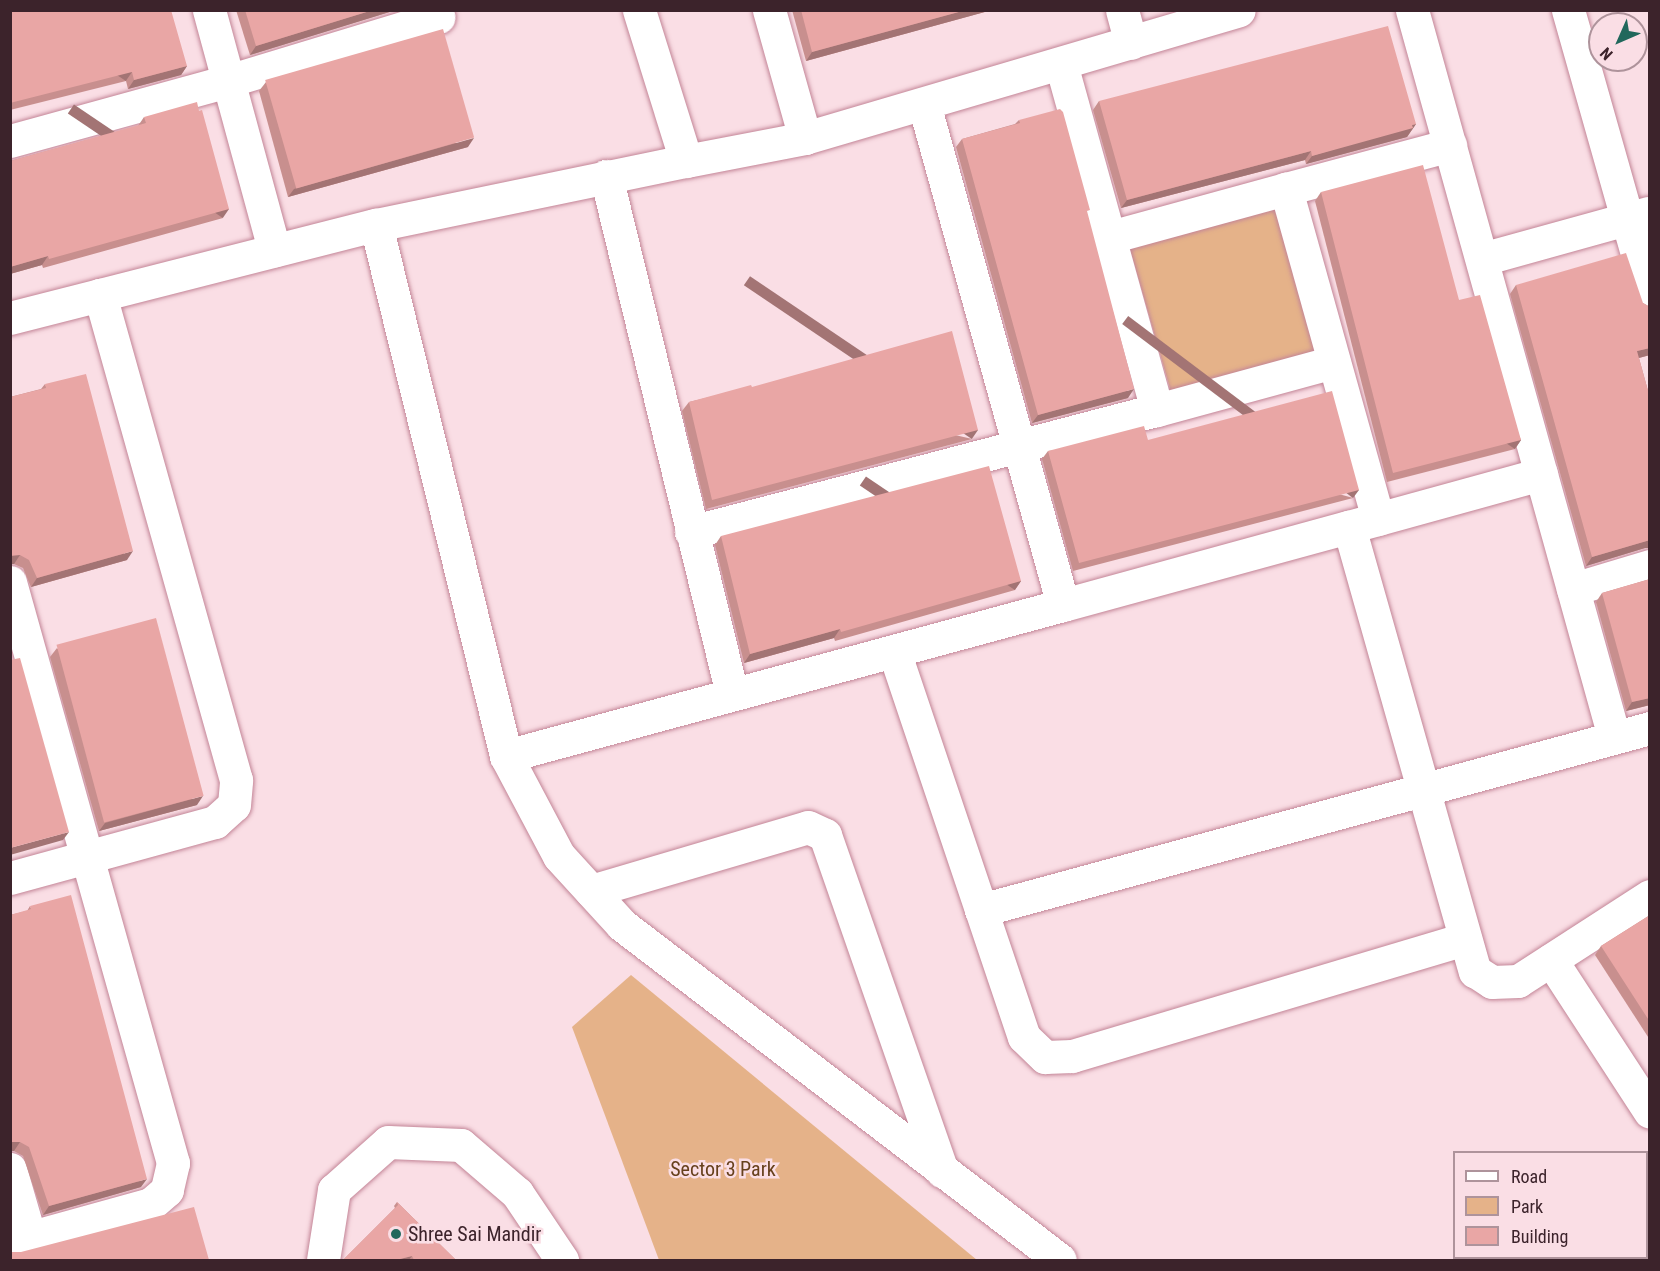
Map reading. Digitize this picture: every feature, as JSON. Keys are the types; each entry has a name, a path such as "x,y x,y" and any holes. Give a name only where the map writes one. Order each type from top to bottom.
{"street":[{"path":"208,10 274,250"},
{"path":"639,10 686,161"},
{"path":"769,10 805,138"},
{"path":"1122,10 1131,43"},
{"path":"10,318 376,225 606,176 805,138 1239,10"},
{"path":"1412,10 1614,737"},
{"path":"1568,10 1638,216 1650,299"},
{"path":"10,141 228,81 440,17"},
{"path":"1061,64 1157,410"},
{"path":"924,104 1063,605"},
{"path":"1110,237 1450,145"},
{"path":"606,176 732,694"},
{"path":"1286,189 1335,362 1364,523 1422,789 1475,971 1492,982 1518,981 1650,896"},
{"path":"1482,259 1638,216"},
{"path":"376,225 506,756 559,856 621,925 1059,1260"},
{"path":"10,878 215,822 234,805 236,780 100,295"},
{"path":"691,532 1335,362"},
{"path":"506,756 1541,474"},
{"path":"1573,588 1650,566"},
{"path":"10,582 173,1164 167,1190 151,1204 20,1240 10,1169"},
{"path":"894,651 1024,1037 1045,1057 1072,1056 1465,939"},
{"path":"981,910 1650,728"},
{"path":"591,891 808,827 825,835 942,1171"},
{"path":"1551,960 1645,1097"},
{"path":"323,1260 334,1190 388,1142 461,1145 517,1193 562,1260"}],"green space":[{"path":"1275,207 1316,351 1171,393 1130,249"},
{"name":"Sector 3 Park","path":"631,975 977,1260 659,1260 572,1027"}],"building":[{"path":"10,10 171,10 187,66 134,80 132,72 10,103"},
{"path":"245,10 373,10 256,46"},
{"path":"801,10 966,10 812,52"},
{"path":"1388,26 1416,124 1412,125 1413,128 1312,156 1311,151 1127,200 1099,101"},
{"path":"443,29 474,138 296,189 265,80"},
{"path":"197,102 199,111 202,110 229,209 49,259 48,256 10,267 10,161 146,123 144,117"},
{"path":"1060,109 1063,112 1090,210 1087,211 1134,389 1038,415 962,139"},
{"path":"1423,165 1459,300 1480,295 1521,440 1393,473 1321,192"},
{"path":"1626,253 1643,303 1650,307 1650,348 1637,351 1650,398 1650,540 1592,557 1516,285"},
{"path":"952,331 978,430 712,500 689,402 751,385 752,387"},
{"path":"86,374 133,551 37,578 29,560 20,555 10,556 10,397 46,388 45,384"},
{"path":"1332,391 1359,490 1079,563 1048,451 1144,426 1148,440"},
{"path":"989,466 1021,581 841,632 840,629 750,654 721,536"},
{"path":"1650,579 1650,698 1632,702 1602,593"},
{"path":"156,618 204,796 104,822 57,645"},
{"path":"20,658 69,832 10,848 10,660"},
{"path":"71,895 147,1179 49,1206 29,1147 20,1142 10,1142 10,915 31,909 30,906"},
{"path":"1650,915 1650,1022 1601,946"},
{"name":"Shree Sai Mandir","path":"397,1202 456,1260 414,1260 412,1256 396,1260 344,1260 398,1205"},
{"path":"194,1207 209,1260 10,1260 10,1252 21,1252"}],"place":[{"name":"Shree Sai Mandir","path":"396,1234"}]}
